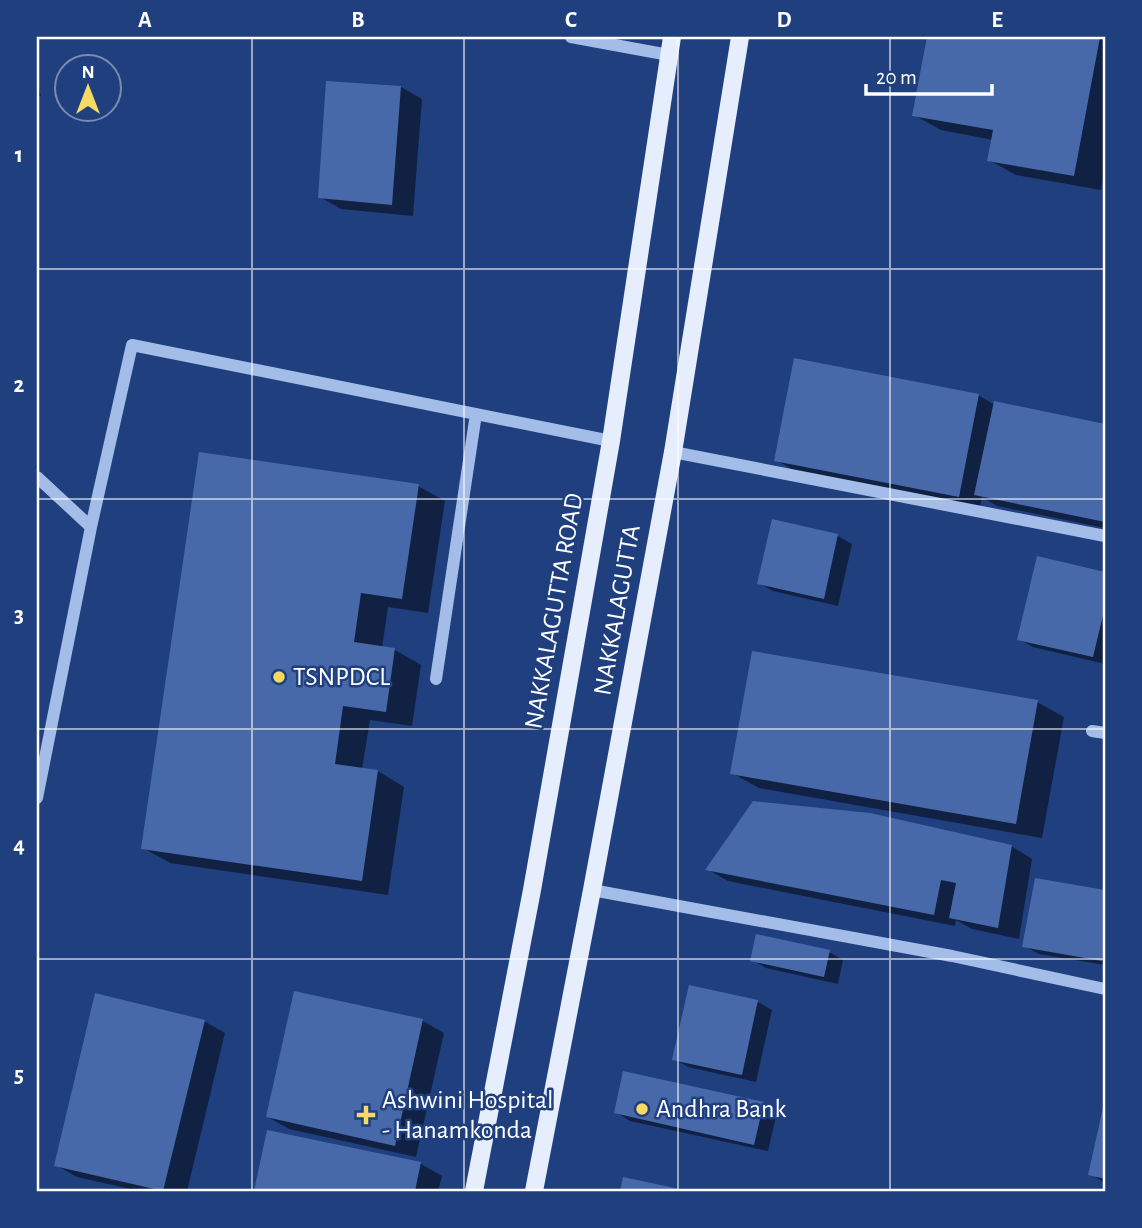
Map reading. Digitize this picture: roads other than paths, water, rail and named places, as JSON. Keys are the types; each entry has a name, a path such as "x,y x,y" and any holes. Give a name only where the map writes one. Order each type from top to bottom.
{"main road":[{"name":"NAKKALAGUTTA ROAD","path":"474,1191 532,890 611,440 672,37"},
{"name":"NAKKALAGUTTA","path":"534,1191 673,452 740,37"}],"street":[{"path":"571,37 669,55"},
{"path":"37,798 91,527 132,345 611,440"},
{"path":"436,679 476,414"},
{"path":"673,452 1105,536"},
{"path":"37,477 91,527"},
{"path":"1092,730 1105,733"},
{"path":"592,890 952,956 1105,989"}],"place":[{"name":"TSNPDCL","path":"279,677"},
{"name":"Andhra Bank","path":"642,1109"},
{"name":"Ashwini Hospital - Hanamkonda","path":"366,1115"}]}
